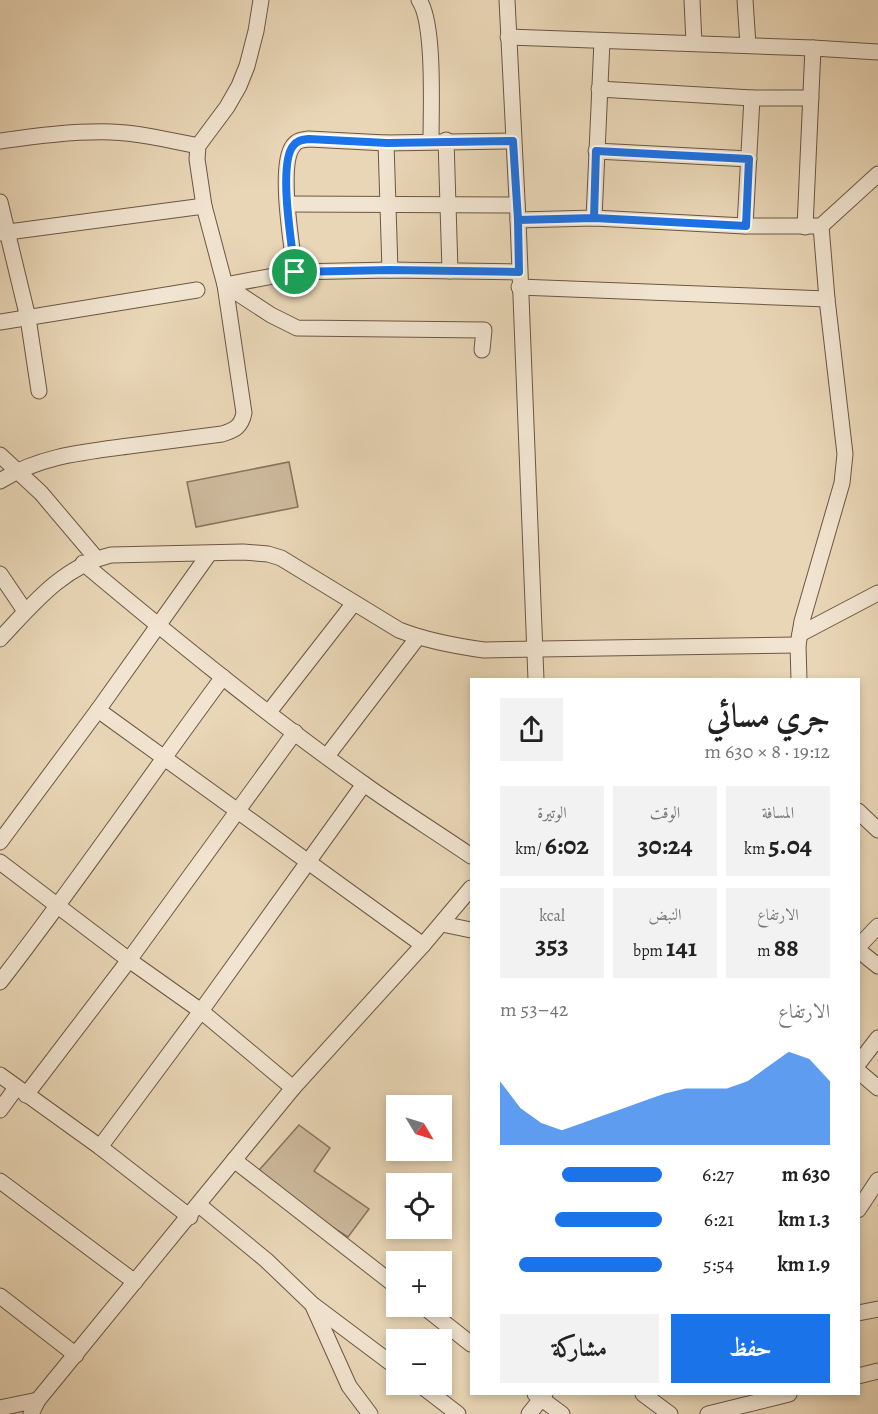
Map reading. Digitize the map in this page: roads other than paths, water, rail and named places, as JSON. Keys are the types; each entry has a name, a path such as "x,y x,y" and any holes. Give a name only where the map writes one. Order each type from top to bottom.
{"street":[{"path":"0,481 17,470 46,460 82,452 222,434 233,431 242,424 244,413 225,285 204,206 198,172 198,146 227,107 239,86 256,32 261,0"},
{"path":"419,0 426,15 429,34 439,141 448,205 450,271"},
{"path":"507,0 536,678"},
{"path":"692,0 694,43"},
{"path":"745,0 748,45"},
{"path":"508,37 878,52"},
{"path":"594,218 602,41"},
{"path":"805,227 813,48"},
{"path":"599,89 752,98 811,98"},
{"path":"746,226 752,98"},
{"path":"0,141 62,134 111,132 156,137 198,146"},
{"path":"295,272 286,177 287,157 298,141 309,139 387,143 513,141"},
{"path":"387,143 390,270"},
{"path":"596,151 749,159"},
{"path":"288,204 448,205 594,218 805,227 821,226 878,174"},
{"path":"0,202 4,232 28,318 39,391"},
{"path":"4,232 204,206"},
{"path":"799,678 799,640 844,466 845,439 827,299 821,226"},
{"path":"225,285 295,272 390,270 519,272"},
{"path":"225,285 270,315 297,328 484,330 482,350"},
{"path":"519,287 827,299"},
{"path":"0,322 197,290"},
{"path":"0,455 41,493 90,561 158,625 364,784 470,855"},
{"path":"0,639 47,589 90,561 111,555 243,552 268,554 281,558 399,630 455,646 484,650 799,640 878,593"},
{"path":"0,842 209,554"},
{"path":"0,574 25,611"},
{"path":"269,712 354,603"},
{"path":"327,756 418,637"},
{"path":"0,982 59,906 223,677"},
{"path":"98,710 423,945"},
{"path":"0,1110 21,1091 129,960 295,732"},
{"path":"100,1147 364,784"},
{"path":"860,813 878,830"},
{"path":"0,862 129,960 201,1011 293,1088"},
{"path":"0,1408 34,1407 293,1088 442,924 470,889"},
{"path":"442,924 470,930"},
{"path":"860,947 878,926"},
{"path":"860,951 878,966"},
{"path":"860,1061 878,1038"},
{"path":"860,1073 878,1088"},
{"path":"0,1075 100,1147 266,1260 312,1304 386,1360"},
{"path":"234,1160 386,1278"},
{"path":"860,1207 878,1180"},
{"path":"0,1181 135,1282"},
{"path":"0,1296 76,1355"},
{"path":"312,1304 349,1386 370,1414"},
{"path":"860,1313 878,1309"},
{"path":"437,1317 470,1343"},
{"path":"860,1376 878,1371"},
{"path":"433,1395 458,1414"},
{"path":"530,1414 541,1395 562,1414"},
{"path":"644,1395 670,1414"},
{"path":"708,1414 785,1395"}]}
